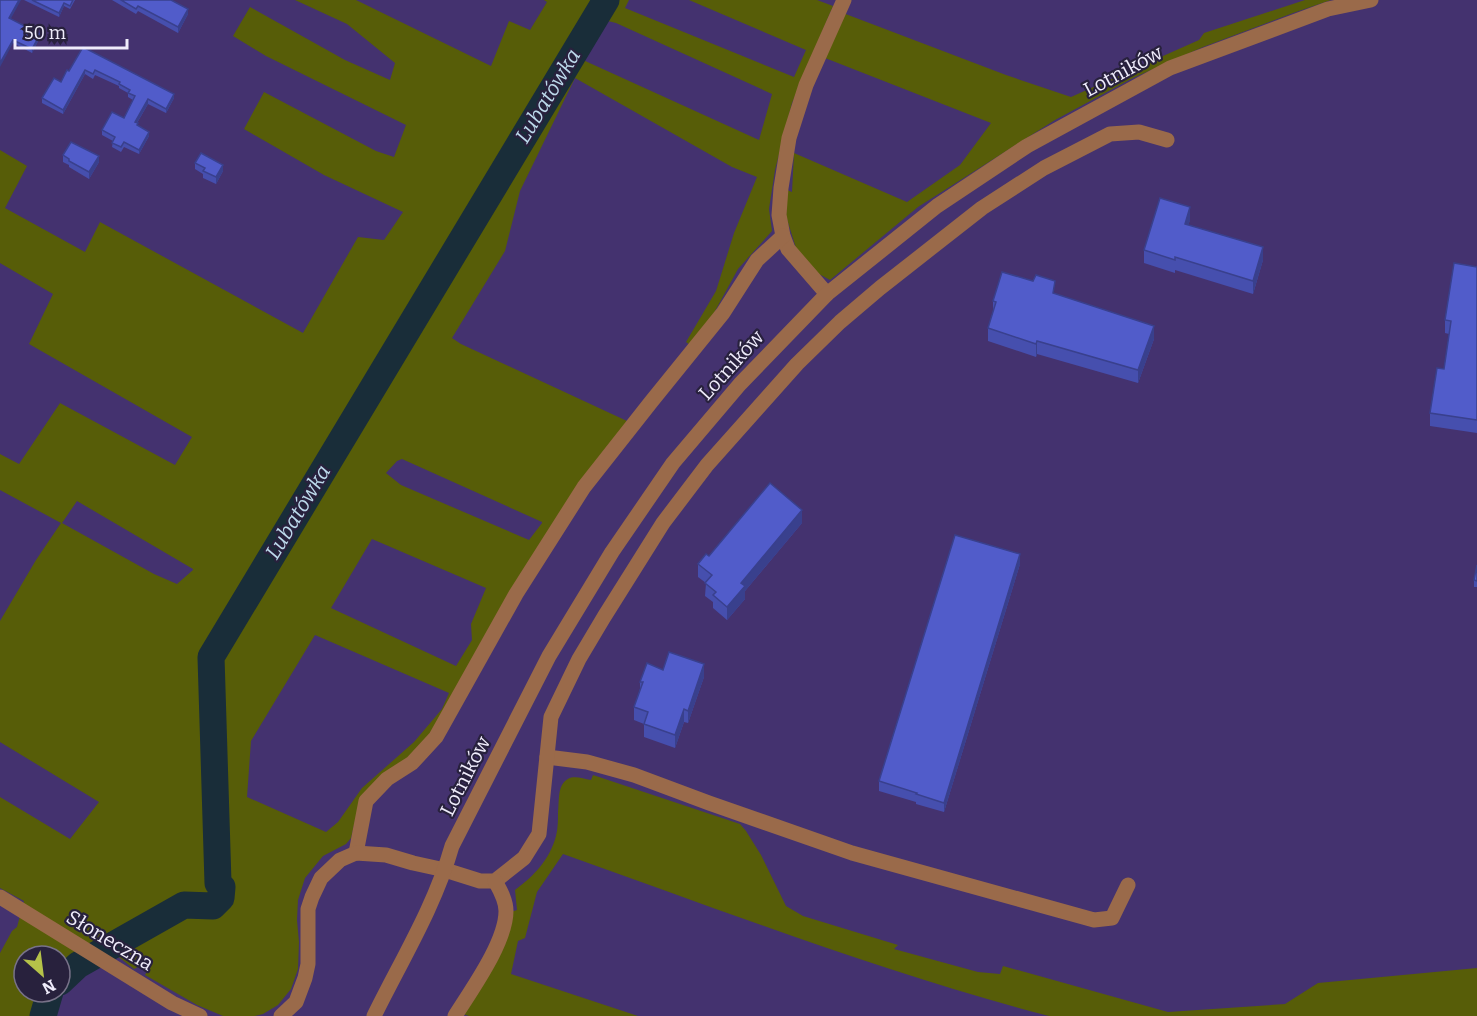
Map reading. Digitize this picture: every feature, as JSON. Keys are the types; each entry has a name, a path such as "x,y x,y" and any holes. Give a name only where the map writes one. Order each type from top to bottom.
{"street":[{"path":"827,294 788,249 779,215 789,138 806,85 844,0"},
{"name":"Lotników","path":"374,1016 424,916 445,870 452,846 549,656 612,552 674,463 740,384 827,294 937,206 1026,146 1170,68 1328,9 1371,0"},
{"path":"281,1016 296,1002 305,978 308,964 308,909 312,897 321,878 340,860 356,853 386,855 480,880 495,881 524,858 539,834 550,717 579,659 654,536 707,465 797,364 840,322 880,288 982,208 1044,168 1110,134 1138,132 1167,140"},
{"path":"356,853 366,801 387,779 412,762 436,737 516,594 584,487 723,313 757,260 783,236"},
{"path":"547,756 587,762 634,775 852,856 1094,920 1112,918 1128,885"},
{"path":"455,1016 498,945 505,925 504,898 495,881"},
{"name":"Słoneczna","path":"0,897 172,1003 200,1016"}],"green space":[{"path":"295,0 356,0 491,66 509,21 530,30 547,2 544,0 629,0 625,8 794,77 806,50 689,0 817,0 833,6 792,103 775,170 769,209 772,231 738,269 709,322 690,345 686,342 716,291 734,233 757,177 732,167 575,78 520,191 505,251 452,338 627,421 435,729 355,821 351,838 346,844 323,856 305,878 298,900 298,969 291,989 278,1005 255,1016 223,1016 197,1005 145,975 148,966 142,965 134,969 111,951 96,957 72,978 72,944 12,944 12,1004 50,1004 47,1016 0,1016 0,953 12,931 17,927 24,901 0,888 0,797 70,839 99,802 0,742 0,621 61,523 0,490 0,454 19,464 60,403 175,465 192,437 29,344 53,294 0,263 0,150 27,166 5,208 85,252 100,222 303,333 358,237 384,240 403,212 324,175 244,129 264,92 376,151 394,157 406,125 266,56 233,36 250,7 345,60 390,80 395,63 347,24","holes":["604,20 616,23 772,94 759,140 583,60 587,46","402,459 542,522 542,523 529,540 401,485 386,473","77,501 193,569 193,570 177,584 154,574 62,523","372,539 486,588 471,624 472,640 456,666 331,608","315,635 449,693 442,709 414,742 362,788 338,822 326,832 247,797 251,741"]},
{"path":"1305,0 1331,0 1203,47 1133,78 1055,120 918,207 830,280 819,274 796,248 786,216 787,190 792,192 794,153 907,202 960,165 991,123 825,58 843,13 1006,75 1071,97 1199,40 1204,33"},
{"path":"593,775 740,824 761,855 786,906 803,916 898,945 894,949 978,972 1000,974 1003,966 1168,1012 1285,1004 1318,983 1477,968 1477,1016 1049,1016 865,961 563,854 537,892 525,938 518,941 511,974 638,1016 469,1016 463,1014 511,912 517,910 515,890 529,879 550,852 557,830 559,795 562,785 571,778 591,780"}],"building":[{"path":"0,0 19,0 9,18 40,34 32,49 13,40 0,63"},
{"path":"32,0 73,0 70,6 64,3 59,13"},
{"path":"121,0 171,0 188,9 178,27 138,6 136,9"},
{"path":"83,47 174,94 166,109 148,99 135,122 149,132 139,150 124,142 121,147 112,143 115,137 102,130 112,112 124,118 135,96 128,93 130,90 119,84 120,82 95,70 93,74 85,70 63,110 42,98 54,78 61,82"},
{"path":"71,142 99,156 89,172 63,155"},
{"path":"201,153 223,165 216,177 203,171 205,168 195,163"},
{"path":"1160,198 1190,207 1185,224 1263,247 1253,281 1144,250"},
{"path":"1454,263 1477,267 1477,420 1430,413 1437,368 1444,369 1451,321 1445,320"},
{"path":"1002,272 1033,281 1036,275 1055,281 1053,293 1154,326 1138,370 1037,341 1036,344 988,328"},
{"path":"770,483 802,510 741,583 745,586 727,607 713,595 716,592 705,583 712,575 698,564 706,554 709,556"},
{"path":"955,535 1020,554 944,803 879,781"},
{"path":"1477,565 1477,581 1474,580"},
{"path":"669,652 704,664 688,711 684,709 675,735 644,724 648,712 634,707 647,663 663,670"}],"waterway":[{"name":"Lubatówka","path":"72,971 78,965 184,905 213,906 221,898 222,887 218,883 211,657 606,0"},
{"name":"Lubatówka","path":"43,1016 46,1004"}]}
